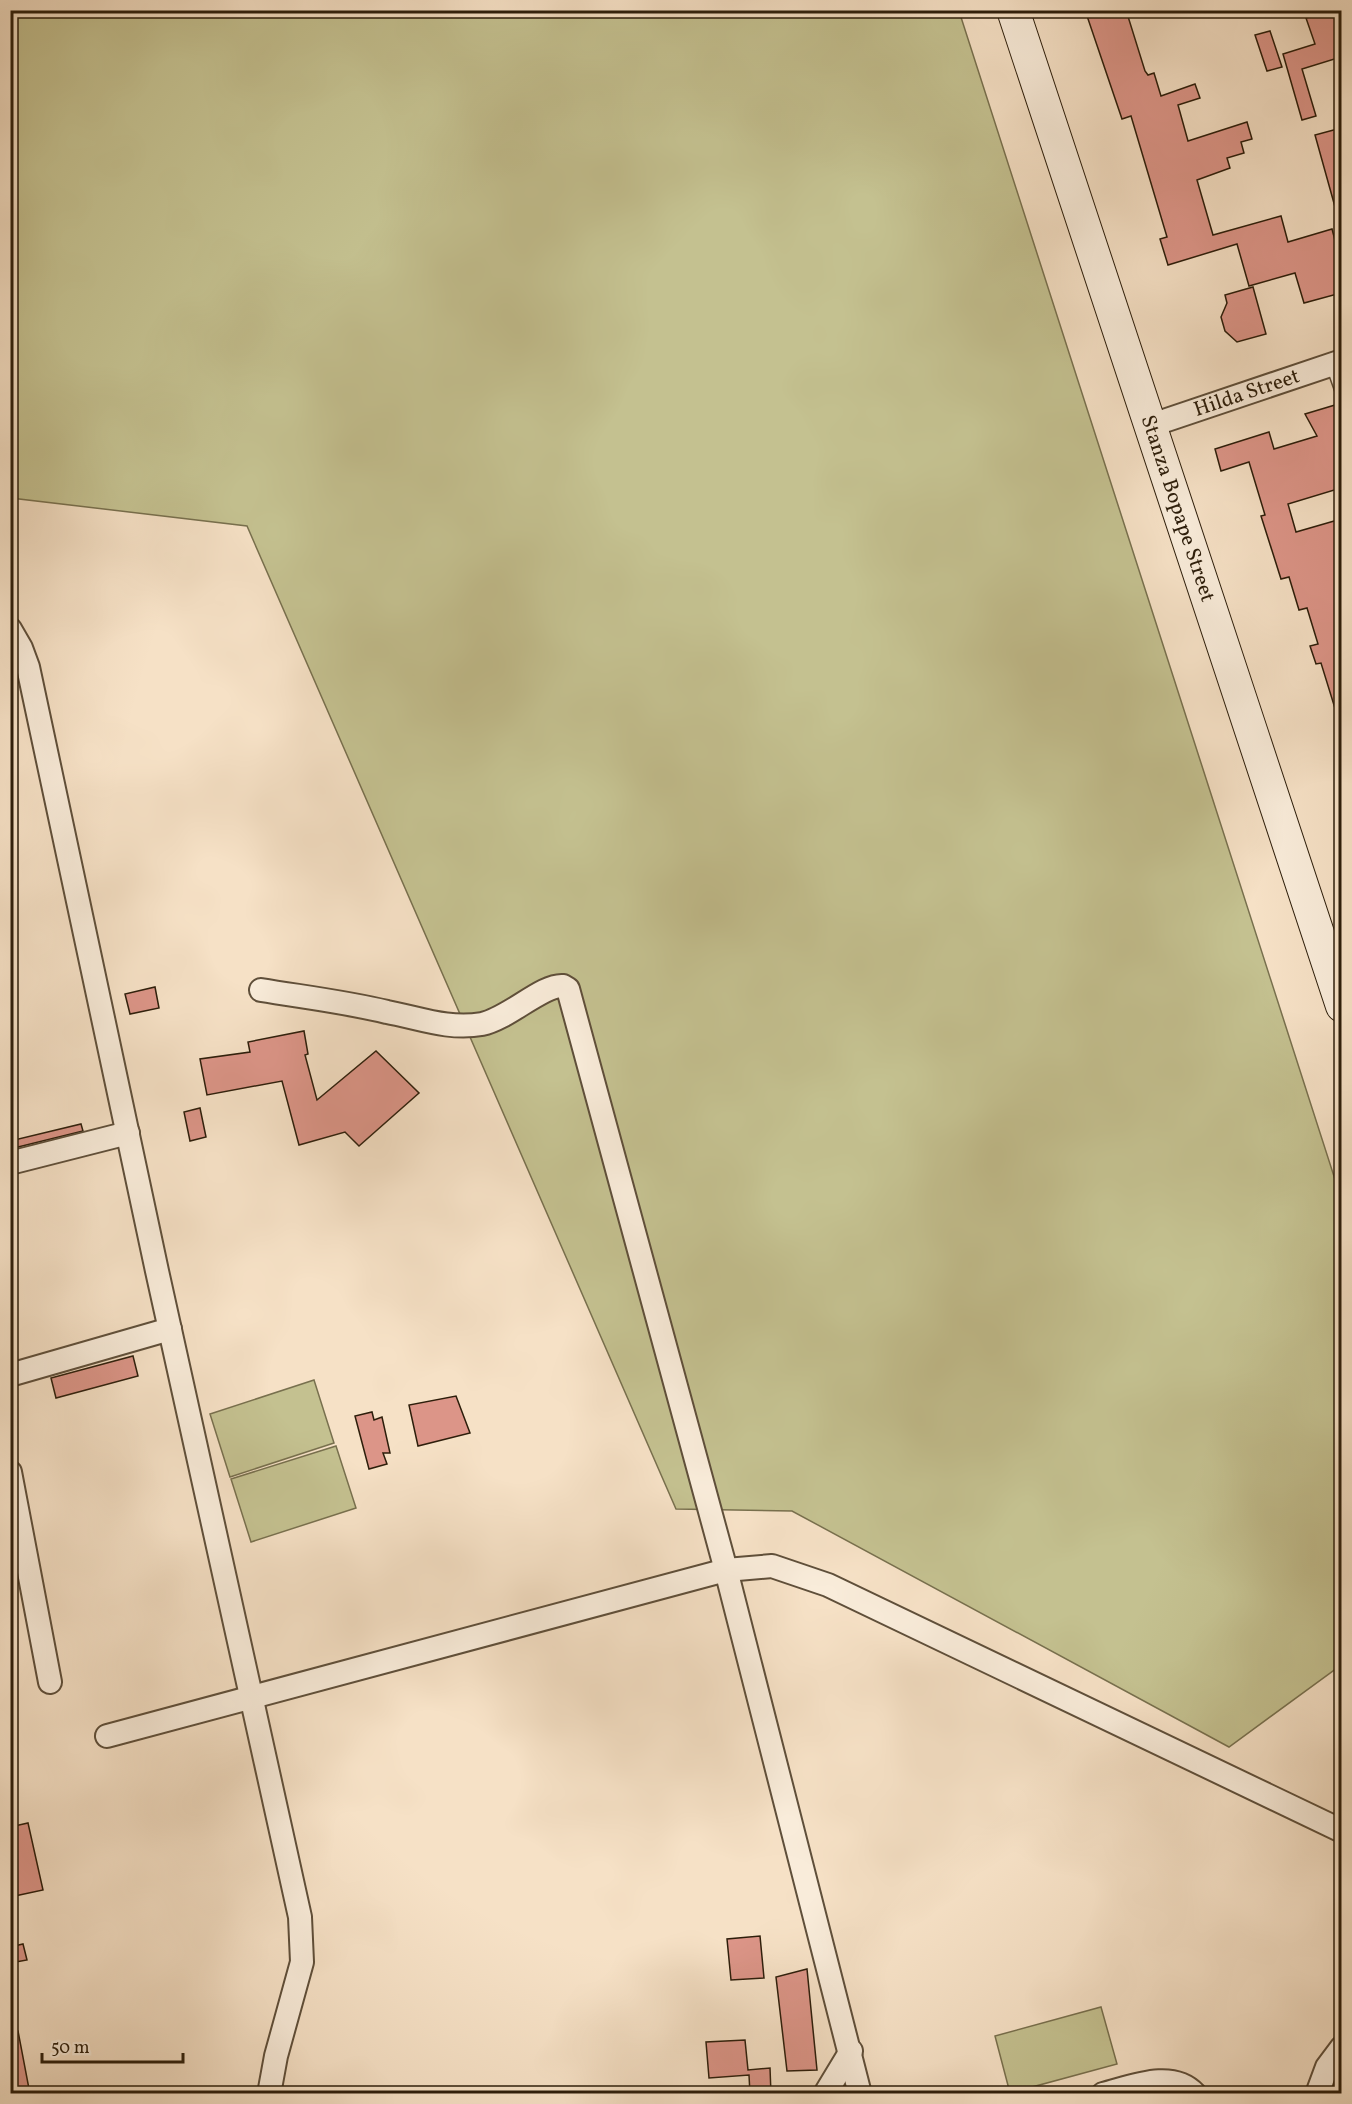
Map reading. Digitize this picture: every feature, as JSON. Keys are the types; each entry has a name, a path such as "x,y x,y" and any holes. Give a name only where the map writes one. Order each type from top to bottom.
{"main road":[{"name":"Stanza Bopape Street","path":"1014,10 1161,422 1341,946"},
{"name":"Stanza Bopape Street","path":"1032,10 1341,1006"}],"street":[{"name":"Hilda Street","path":"1161,422 1337,362"},
{"path":"10,629 21,648 28,667 170,1329 296,1894 303,1941 302,1962 296,1991 276,2056 269,2094"},
{"path":"261,990 387,1011 447,1025 481,1024 518,1009 550,988 564,986 568,989 726,1570 861,2094"},
{"path":"10,1163 128,1133"},
{"path":"10,1375 170,1329"},
{"path":"10,1472 50,1682"},
{"path":"107,1736 726,1570 772,1566 828,1586 1341,1831"},
{"path":"1317,2094 1327,2067 1341,2047"},
{"path":"825,2094 851,2051"},
{"path":"1103,2094 1160,2081 1182,2084 1195,2094"}],"lane":[{"path":"1337,362 1341,392"}],"shaded area":[{"path":"11,11 959,11 1341,1198 1341,1665 1229,1747 792,1511 676,1509 247,526 11,498"},
{"path":"314,1380 334,1443 230,1477 210,1414"},
{"path":"336,1446 356,1508 251,1542 231,1479"},
{"path":"1101,2007 1117,2064 1010,2093 995,2036"}],"building":[{"path":"1085,10 1126,10 1145,71 1148,75 1154,73 1161,96 1195,84 1200,98 1178,105 1188,141 1247,122 1252,139 1241,142 1244,153 1227,158 1230,168 1197,180 1213,235 1281,216 1288,242 1332,229 1341,263 1341,293 1304,303 1295,273 1249,286 1237,244 1168,265 1160,239 1167,237 1131,116 1122,119"},
{"path":"1332,10 1341,10 1341,57 1302,69 1316,116 1302,120 1283,54 1315,44 1306,18"},
{"path":"1270,31 1282,67 1267,71 1255,35"},
{"path":"1341,128 1341,213 1337,214 1315,135"},
{"path":"1253,287 1266,334 1237,342 1225,331 1221,317 1227,303 1225,295"},
{"path":"1335,405 1341,428 1341,488 1288,504 1296,532 1341,519 1341,717 1338,718 1321,663 1316,664 1310,646 1318,644 1307,608 1299,610 1289,577 1281,579 1261,516 1265,515 1249,462 1221,471 1215,449 1269,432 1274,449 1317,436 1305,414"},
{"path":"155,987 159,1008 130,1014 125,994"},
{"path":"304,1031 308,1054 305,1055 317,1100 376,1051 419,1093 359,1146 345,1132 299,1145 282,1081 207,1095 200,1059 250,1052 248,1042"},
{"path":"200,1108 206,1137 190,1141 184,1112"},
{"path":"81,1124 83,1131 10,1149 10,1141"},
{"path":"133,1356 138,1376 56,1398 51,1378"},
{"path":"456,1396 470,1433 418,1446 409,1405"},
{"path":"372,1412 374,1420 382,1417 390,1453 383,1453 387,1464 369,1469 355,1416"},
{"path":"28,1823 43,1890 10,1897 10,1827"},
{"path":"760,1936 764,1978 731,1980 727,1939"},
{"path":"23,1944 27,1960 10,1963 10,1947"},
{"path":"807,1969 817,2070 787,2071 776,1977"},
{"path":"18,2031 30,2094 10,2094 10,2032"},
{"path":"745,2040 748,2070 770,2068 771,2094 750,2094 749,2075 709,2078 706,2042"}]}
